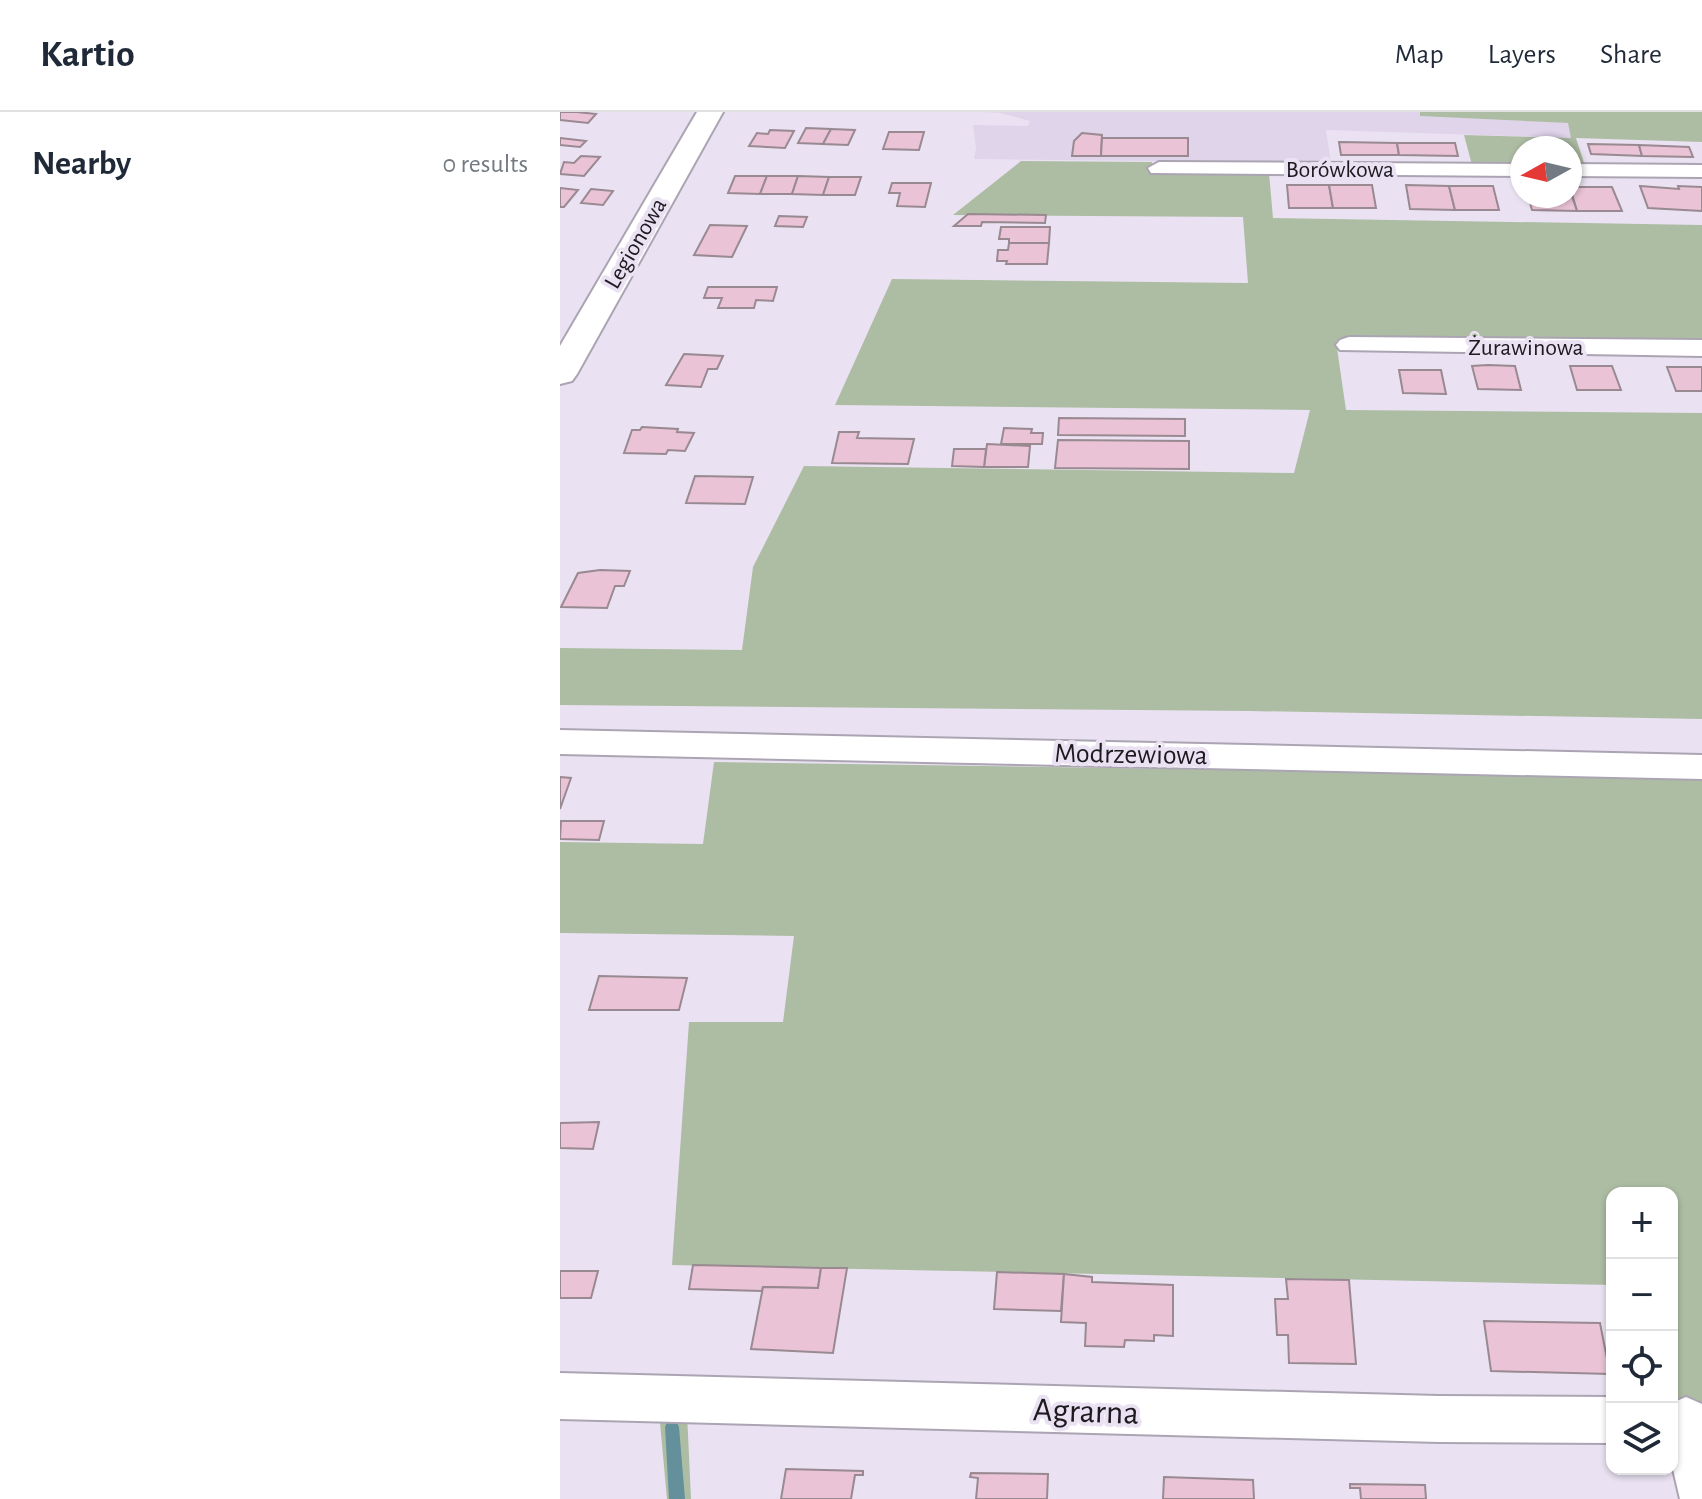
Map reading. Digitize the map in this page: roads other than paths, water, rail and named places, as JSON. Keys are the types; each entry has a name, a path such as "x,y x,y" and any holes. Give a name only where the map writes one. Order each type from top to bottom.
{"main road":[{"name":"Legionowa","path":"560,374 710,112"}],"street":[{"name":"Borówkowa","path":"1159,168 1510,170"},
{"path":"1582,170 1702,171"},
{"name":"Żurawinowa","path":"1349,345 1702,348"},
{"name":"Modrzewiowa","path":"560,742 1702,767"},
{"name":"Agrarna","path":"560,1396 1439,1419 1606,1420"},
{"path":"1687,1420 1702,1496"}],"waterway":[{"path":"672,1427 677,1499"}]}
